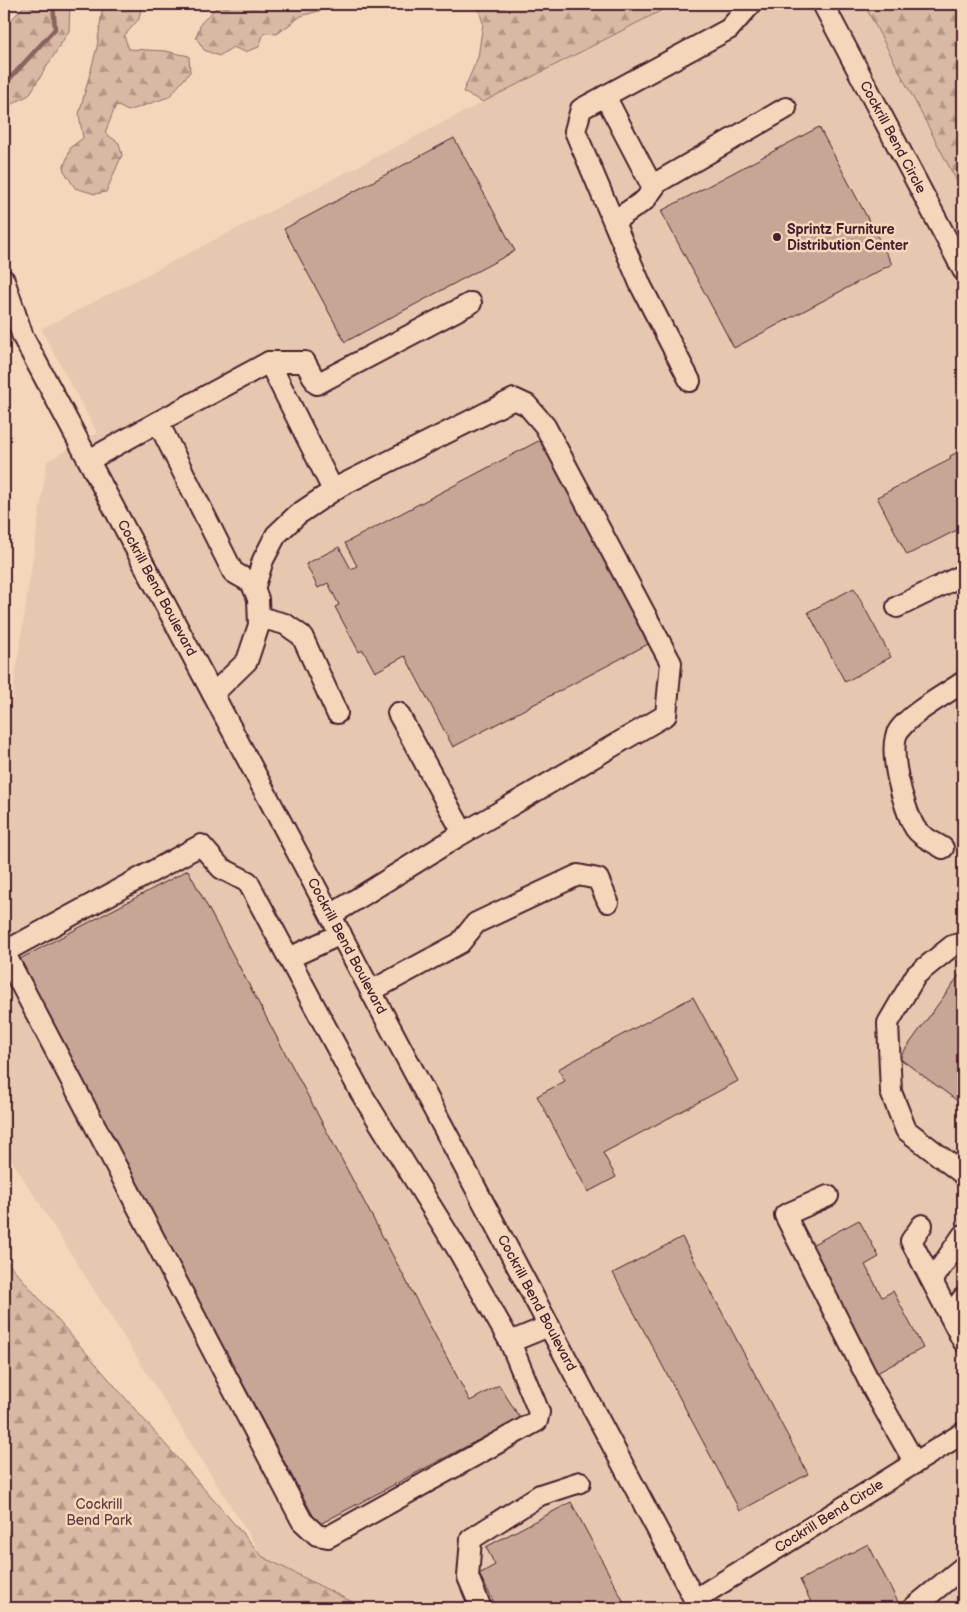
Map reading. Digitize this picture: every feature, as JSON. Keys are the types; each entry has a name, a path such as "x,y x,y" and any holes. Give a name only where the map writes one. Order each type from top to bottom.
{"street":[{"path":"690,381 641,286 575,130 581,109 729,29 751,4"},
{"name":"Cockrill Bend Circle","path":"823,4 963,270"},
{"path":"605,96 653,188"},
{"path":"614,221 645,200 658,182 786,108"},
{"name":"Cockrill Bend Boulevard","path":"4,280 23,337 696,1604"},
{"path":"89,460 269,362 305,362 317,384 471,303"},
{"path":"269,362 333,490"},
{"path":"254,588 263,560 276,535 296,515 333,490 514,399 527,405 545,426 671,663 666,715 462,833 331,915"},
{"path":"158,422 233,572 252,583 258,598 259,626 247,660 213,694"},
{"path":"897,607 963,575"},
{"path":"259,617 285,624 302,636 337,713"},
{"path":"943,848 916,830 904,805 894,753 894,739 899,729 914,716 963,682"},
{"path":"398,713 462,833"},
{"path":"201,845 221,868 248,882 361,1093 458,1250 510,1342 539,1412 537,1421 328,1537 317,1535 302,1521 4,952 201,845"},
{"path":"371,990 460,943 476,923 578,874 598,879 608,902"},
{"path":"289,958 341,934"},
{"path":"963,943 952,946 916,975 888,1023 891,1092 906,1130 963,1174"},
{"path":"828,1196 785,1214 874,1391 915,1463"},
{"path":"922,1225 911,1241 933,1279 963,1341"},
{"path":"933,1279 963,1235"},
{"path":"951,1315 963,1298"},
{"path":"510,1342 549,1326"},
{"name":"Cockrill Bend Circle","path":"696,1604 963,1433"},
{"path":"481,1608 468,1578 471,1539 540,1495 580,1482"},
{"path":"914,1608 963,1567"}],"shaded area":[{"path":"674,4 864,4 963,193 963,1608 365,1608 263,1557 4,1148 4,753 47,461 97,433 41,329"}],"green space":[{"path":"22,4 70,4 69,31 29,95 10,105 4,98 4,28 24,6"},
{"path":"103,4 142,4 139,19 124,36 129,49 165,51 189,56 190,72 169,97 128,111 116,105 105,133 119,143 122,155 106,192 95,194 75,188 63,169 71,147 83,138 79,114 97,47"},
{"path":"343,4 301,16 277,34 264,33 259,47 245,52 233,47 219,56 204,50 196,37 201,23 218,6"},
{"path":"477,4 674,4 483,102 463,92 478,57 483,23"},
{"path":"864,4 963,4 963,193"},
{"name":"Cockrill Bend Park","path":"4,1258 263,1557 364,1608 4,1608"}],"building":[{"name":"Sprintz Furniture Distribution Center","path":"819,127 892,264 734,348 661,211"},
{"path":"454,138 515,251 345,342 284,229"},
{"path":"546,437 654,641 453,747 405,656 375,672 363,650 359,652 335,607 339,605 328,583 318,588 306,564 339,547 351,569 357,566 345,543"},
{"path":"958,452 963,461 963,527 907,555 877,497 951,459 950,456"},
{"path":"854,588 891,657 845,682 808,612"},
{"path":"963,755 963,771 956,760"},
{"path":"188,870 470,1401 499,1385 520,1418 318,1525 18,960"},
{"path":"963,970 963,1105 899,1058"},
{"path":"693,997 738,1081 603,1153 616,1177 588,1192 537,1096 565,1081 558,1069"},
{"path":"859,1220 879,1257 865,1265 882,1297 893,1291 923,1348 875,1374 808,1247"},
{"path":"682,1237 808,1474 740,1511 613,1273"},
{"path":"571,1502 627,1608 497,1608 479,1574 495,1565 486,1547"},
{"path":"868,1544 898,1602 885,1608 814,1608 800,1580"}],"waterway":[{"path":"4,85 55,29 53,4"}],"place":[{"name":"Sprintz Furniture Distribution Center","path":"777,237"}]}
